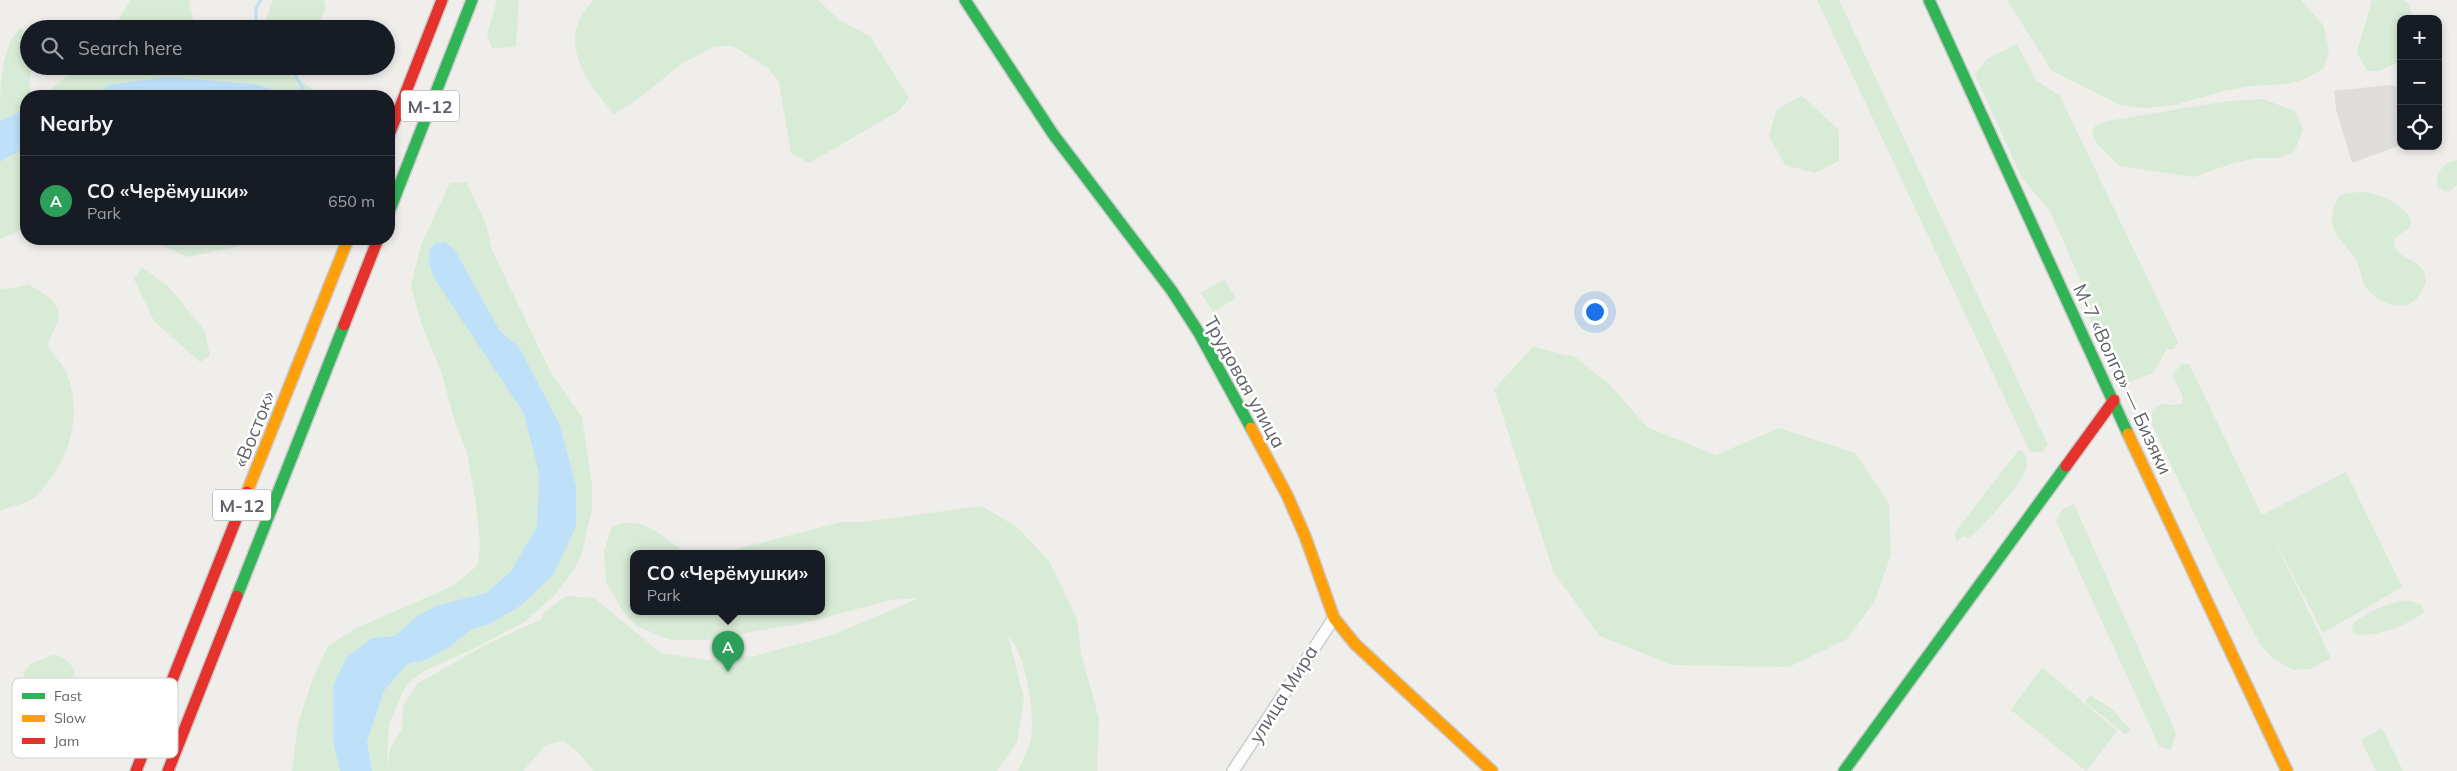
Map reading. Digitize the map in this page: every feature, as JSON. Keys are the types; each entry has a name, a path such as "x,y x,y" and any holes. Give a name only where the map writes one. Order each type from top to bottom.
{"main road":[{"name":"М-12","path":"395,120 442,0"},
{"name":"М-12","path":"395,197 472,0"},
{"name":"Трудовая улица","path":"965,0 1053,134 1172,291 1199,332 1287,496 1305,536 1334,618 1355,644 1492,771"},
{"name":"М-7 «Волга» — Бизяки","path":"1929,0 2287,771"},
{"name":"«Восток»","path":"173,678 346,245"},
{"name":"М-12","path":"178,746 376,245"},
{"path":"1844,771 1951,621 2114,400"},
{"name":"«Восток»","path":"136,771 141,758"},
{"name":"М-12","path":"168,771 173,758"}],"street":[{"name":"улица Мира","path":"1233,771 1334,618"}],"shaded area":[{"path":"2389,85 2397,87 2397,146 2352,163 2336,109 2334,91"}],"green space":[{"path":"131,0 189,0 193,20 118,20"},
{"path":"273,0 324,0 326,8 320,20 266,19"},
{"path":"497,0 519,0 516,47 492,48 487,35"},
{"path":"593,0 818,0 839,20 870,36 909,98 899,111 809,163 791,153 779,82 768,68 733,46 715,46 683,63 635,101 614,114 597,93 583,70 575,46 579,20"},
{"path":"1817,0 1839,0 2048,445 2042,452 2030,452"},
{"path":"2007,0 2301,0 2324,26 2329,52 2323,69 2305,79 2288,84 2249,86 2223,91 2175,105 2144,108 2120,105 2052,71"},
{"path":"2372,0 2404,0 2409,4 2412,15 2397,15 2397,63 2379,71 2367,71 2357,52"},
{"path":"20,28 20,75 31,75 29,87 30,90 20,90 20,112 0,121 2,71 8,47"},
{"path":"2017,44 2036,80 2060,96 2178,342 2174,349 2167,349 2153,373 2121,385 2084,307 2083,286 2050,211 2022,178 1975,75 1987,59"},
{"path":"290,75 305,83 311,90 274,90 255,84 167,77 113,84 100,90 49,90 67,76"},
{"path":"1802,96 1839,130 1839,161 1815,173 1785,165 1769,136 1777,109"},
{"path":"2263,99 2295,111 2303,129 2295,151 2279,158 2256,158 2234,163 2194,177 2119,166 2097,144 2092,133 2095,126 2107,121 2227,101"},
{"path":"20,150 20,231 0,239 0,162"},
{"path":"2457,160 2457,185 2450,191 2445,192 2437,186 2439,172 2448,163"},
{"path":"466,182 486,224 492,250 551,373 582,417 592,485 592,508 582,553 575,568 554,596 524,622 473,649 426,670 410,681 402,693 389,724 387,767 391,747 402,729 403,706 417,684 485,645 542,619 543,613 566,596 594,598 661,653 707,660 755,656 832,635 920,598 891,600 804,623 706,640 671,640 636,626 622,610 606,582 604,551 612,527 623,523 642,525 660,534 682,550 630,550 630,615 825,615 825,550 733,550 842,522 863,522 982,506 1018,528 1049,561 1077,619 1081,653 1099,719 1097,771 1018,771 1031,739 1032,714 1024,669 1020,656 1008,635 1024,699 1017,742 997,771 593,771 578,752 564,741 546,745 523,771 372,771 367,742 384,691 407,664 428,659 451,646 472,629 490,624 522,605 554,574 576,486 560,425 519,347 500,331 455,250 445,242 482,349 524,414 539,474 537,526 511,571 486,593 438,605 417,616 395,636 372,638 333,742 340,771 292,771 298,724 312,681 328,646 356,628 453,586 478,565 480,545 476,504 467,452 455,422 441,371 421,323 411,285 421,245 450,183"},
{"path":"2363,192 2391,200 2403,209 2411,220 2410,227 2394,239 2397,250 2415,262 2425,274 2426,282 2423,289 2410,304 2401,306 2389,304 2367,289 2357,262 2333,227 2332,219 2338,197 2347,193"},
{"path":"162,245 245,245 187,257"},
{"path":"142,267 169,287 205,331 210,356 200,362 154,321 134,279"},
{"path":"1224,279 1236,298 1213,312 1201,293"},
{"path":"28,284 50,298 59,314 48,346 67,374 72,390 73,423 65,454 49,482 33,498 0,512 0,289 15,288"},
{"path":"1533,347 1575,357 1609,384 1647,427 1716,455 1779,428 1855,453 1889,504 1891,555 1875,601 1847,639 1789,667 1672,665 1600,636 1554,573 1494,389"},
{"path":"2182,364 2189,364 2262,515 2346,472 2402,587 2323,633 2269,529 2331,658 2310,669 2293,670 2272,658 2260,644 2218,564 2152,424 2152,410 2162,404 2182,404 2183,397 2172,375"},
{"path":"2022,450 2027,466 2017,485 2001,505 1969,538 1964,536 1956,541 1955,532 2018,451"},
{"path":"2074,504 2176,733 2171,750 2159,746 2056,521 2063,510"},
{"path":"2407,600 2421,605 2424,611 2411,621 2390,630 2367,635 2352,632 2353,623 2365,615 2385,605"},
{"path":"53,655 61,657 72,667 74,671 73,678 24,678 24,673 30,664"},
{"path":"2042,667 2117,731 2086,771 2011,710"},
{"path":"2090,695 2112,709 2130,729 2126,735 2085,702"},
{"path":"2382,728 2403,771 2376,771 2361,740"}],"water":[{"path":"167,77 255,84 274,90 100,90 113,84"},
{"path":"20,112 20,150 0,162 0,121"},
{"path":"445,242 455,250 500,331 519,347 560,425 576,486 576,526 554,574 522,605 490,624 472,629 451,646 428,659 407,664 384,691 367,742 372,771 340,771 333,742 333,686 346,658 372,638 395,636 417,616 438,605 486,593 511,571 537,526 539,474 524,414 434,278 429,263 429,250 436,243"}],"waterway":[{"path":"256,20 256,8 261,0"},
{"path":"295,75 302,90"}],"traffic: fast":[{"path":"395,197 472,0"},
{"path":"965,0 1053,134 1172,291 1199,333 1251,428"},
{"path":"1929,0 2128,434"},
{"path":"237,596 344,325"},
{"path":"1844,771 2066,466"}],"traffic: slow":[{"path":"247,492 346,245"},
{"path":"1251,428 1287,495 1305,536 1334,618 1355,644 1492,771"},
{"path":"2128,434 2287,771"}],"traffic: jam":[{"path":"395,120 442,0"},
{"path":"344,325 376,245"},
{"path":"2066,466 2114,400"},
{"path":"173,678 247,492"},
{"path":"178,746 237,596"},
{"path":"136,771 141,758"},
{"path":"168,771 173,758"}],"place":[{"name":"СО «Черёмушки»","path":"728,672"}]}
